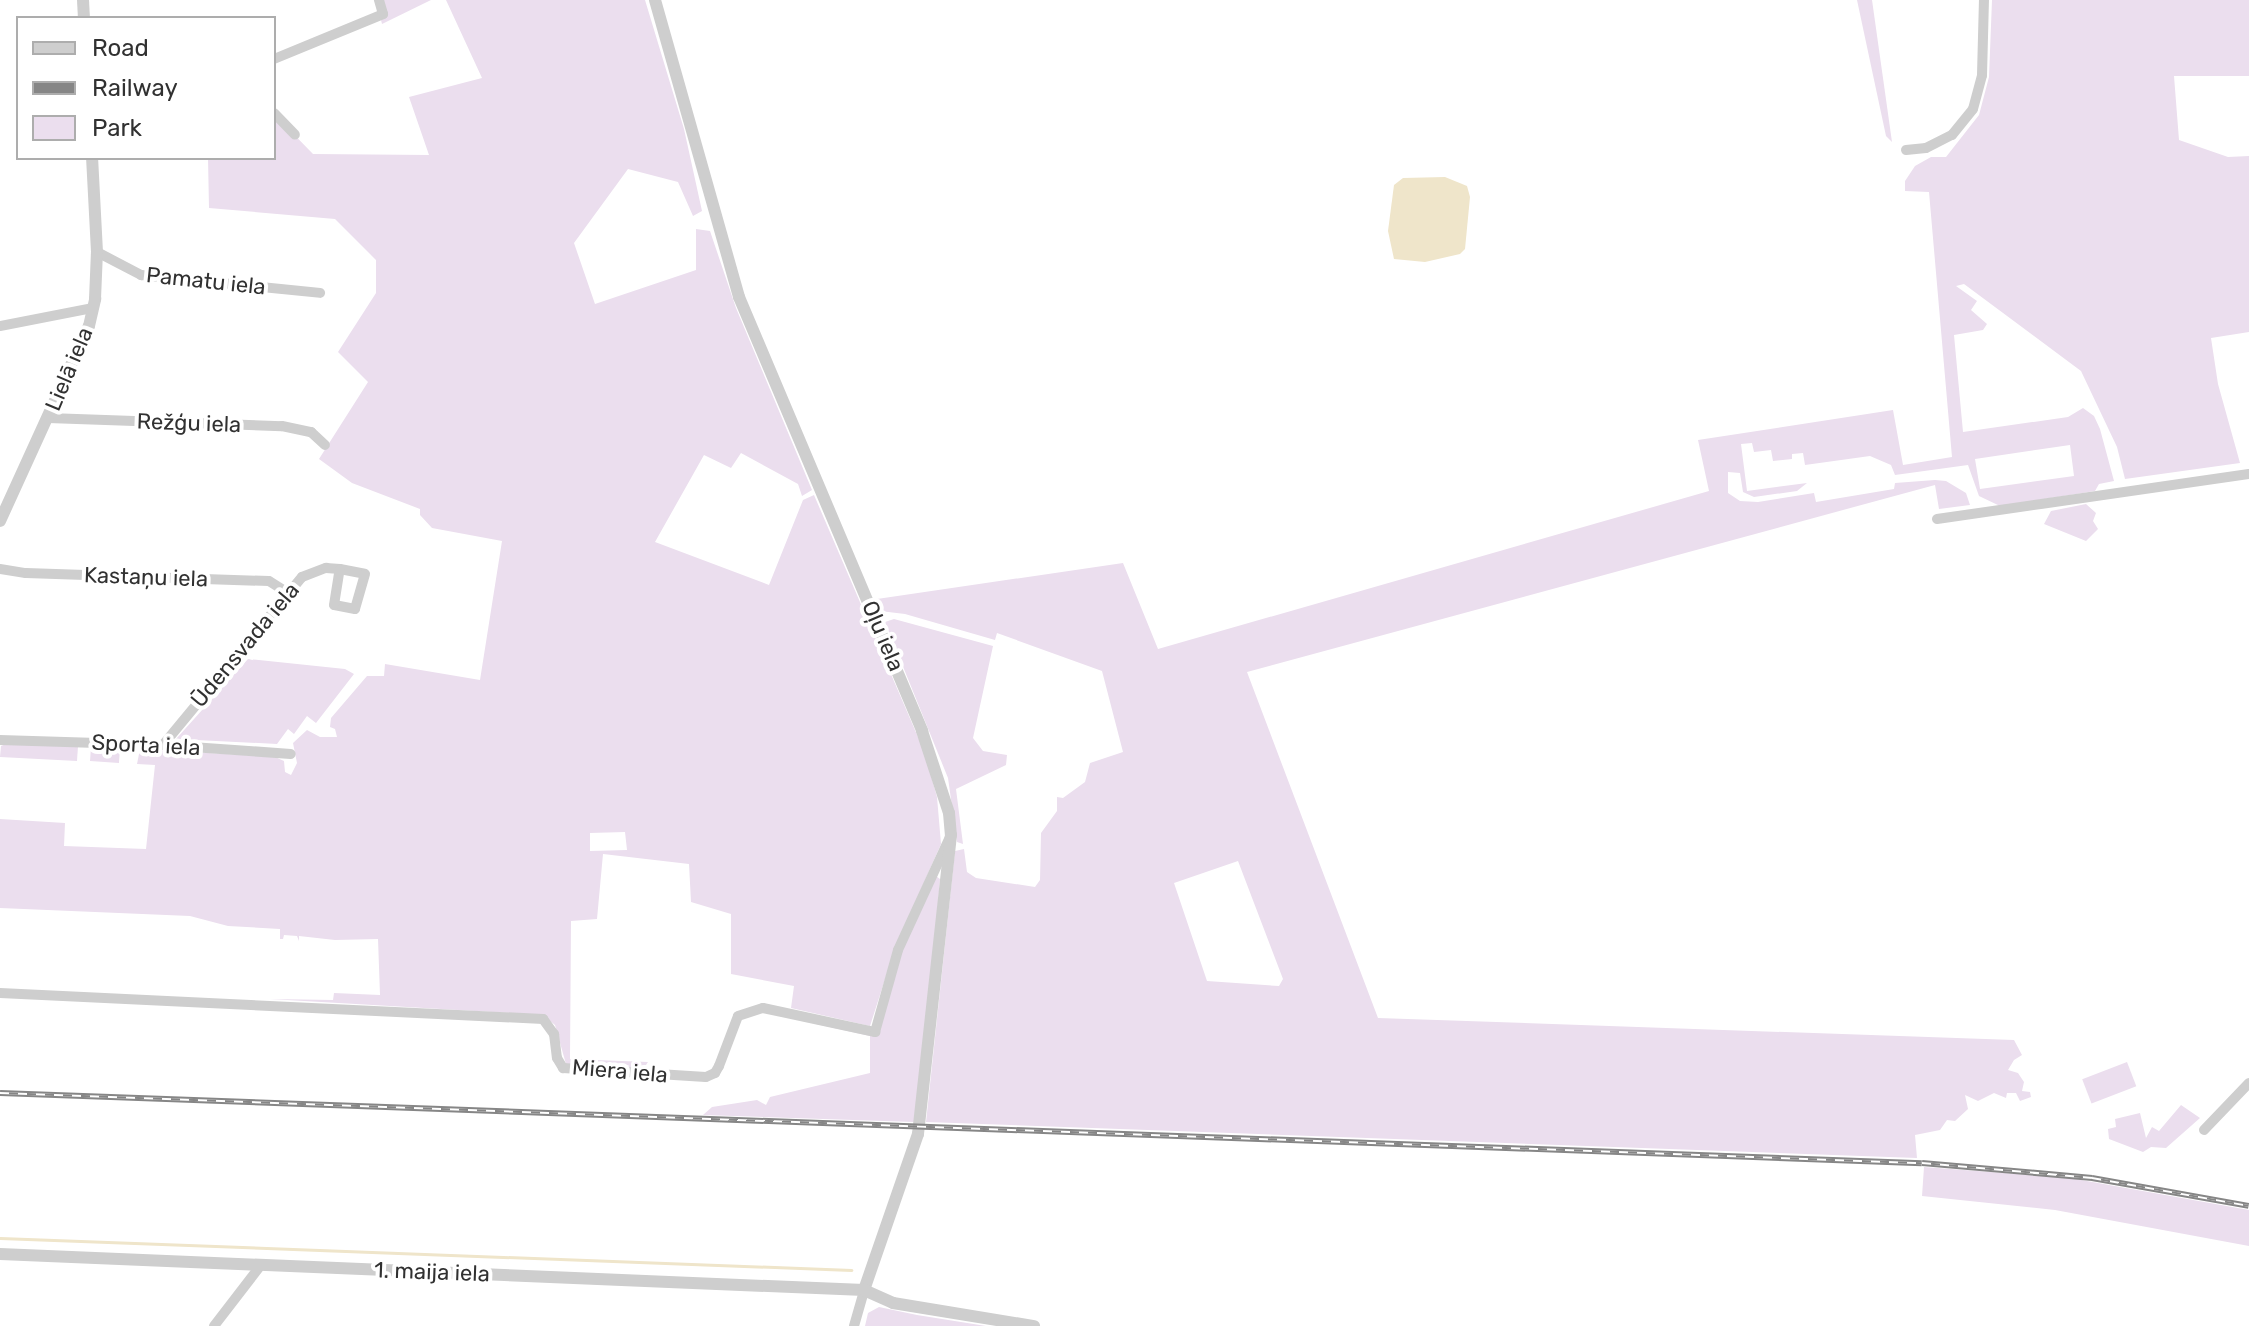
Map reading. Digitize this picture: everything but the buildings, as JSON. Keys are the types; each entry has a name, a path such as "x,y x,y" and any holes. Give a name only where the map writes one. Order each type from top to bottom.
{"street":[{"path":"276,58 383,14 379,0"},
{"name":"Oļu iela","path":"655,0 739,297 922,731 939,777 951,835 918,1134 864,1290"},
{"path":"1906,150 1926,148 1945,140 1962,126 1973,109 1982,75 1984,0"},
{"path":"276,115 295,135"},
{"name":"Lielā iela","path":"0,521 83,343 93,308 97,252 92,160"},
{"name":"Pamatu iela","path":"97,252 141,275 320,293"},
{"path":"0,326 93,308"},
{"name":"Režģu iela","path":"48,418 282,426 311,432 325,445"},
{"path":"1937,519 2249,474"},
{"name":"Kastaņu iela","path":"0,569 26,573 269,581 288,593"},
{"name":"Ūdensvada iela","path":"163,745 288,593 314,571 340,569"},
{"name":"Sporta iela","path":"0,740 163,745 291,754"},
{"name":"Miera iela","path":"0,993 543,1019 554,1034 557,1058 563,1068 706,1077 715,1073 738,1016 763,1008 875,1032 898,950 951,835"},
{"path":"2204,1130 2249,1083"},
{"name":"1. maija iela","path":"0,1254 864,1290 893,1303 1034,1326"},
{"path":"214,1326 261,1265"},
{"path":"854,1326 864,1290"}],"green space":[{"path":"376,0 431,0 382,24"},
{"path":"446,0 645,0 684,129 702,211 693,216 678,182 628,169 574,243 595,304 696,270 696,229 710,231 736,308 812,490 802,496 798,484 741,453 731,468 704,455 655,542 769,585 803,500 814,495 924,751 937,797 941,844 895,948 870,1026 791,1008 794,986 731,974 731,914 691,902 689,864 603,854 597,919 571,921 570,1059 648,1062 644,1068 566,1064 555,1025 543,1015 270,999 333,1000 334,993 380,995 378,939 335,940 299,936 299,941 297,936 284,935 280,939 280,929 228,926 190,916 0,908 0,819 65,823 64,846 146,849 155,765 137,764 140,749 275,757 284,761 285,772 291,775 297,763 293,743 307,730 320,737 337,737 335,729 330,727 331,718 367,676 384,676 385,664 480,680 502,541 432,528 420,515 420,509 352,483 319,459 368,382 338,352 376,293 376,260 335,219 209,208 208,160 276,160 276,116 313,154 429,155 409,97 482,78","holes":["625,832 627,850 590,851 590,833"]},
{"path":"1857,0 1872,0 1892,142 1886,136"},
{"path":"1992,0 2249,0 2249,76 2174,76 2179,140 2228,157 2249,156 2249,332 2211,338 2218,384 2240,463 2125,479 2117,447 2081,371 1964,284 1956,286 1977,301 1971,310 1987,324 1983,330 1954,335 1963,432 2068,417 2083,408 2094,416 2100,429 2114,481 2099,484 2095,491 2000,506 1979,496 1968,465 1895,475 1891,465 1870,456 1805,465 1803,453 1792,454 1792,459 1773,461 1771,450 1754,452 1752,443 1741,444 1747,491 1807,483 1797,491 1754,497 1743,492 1740,473 1728,472 1728,493 1740,501 1758,502 1814,493 1816,502 1894,489 1895,483 1935,480 1946,481 1966,493 1970,505 1939,509 1935,485 1247,672 1378,1018 2014,1040 2022,1055 2014,1060 2008,1070 2018,1073 2024,1082 2022,1091 2030,1092 2031,1097 2020,1101 2016,1093 2007,1093 2006,1098 1994,1093 1978,1101 1965,1095 1968,1109 1955,1121 1947,1120 1940,1130 1915,1135 1917,1158 926,1122 955,851 964,849 967,872 976,878 1035,887 1040,880 1041,833 1057,811 1057,797 1063,798 1085,782 1090,763 1123,752 1102,671 997,633 995,640 905,614 880,611 877,599 1123,563 1158,649 1709,491 1698,440 1893,410 1903,465 1952,457 1929,192 1905,191 1905,181 1915,166 1931,157 1946,157 1979,115 1989,77","holes":["2070,445 2074,476 1980,489 1975,459","1238,861 1283,979 1279,986 1207,981 1174,883"]},
{"path":"2086,504 2096,513 2093,521 2098,529 2086,541 2044,524 2051,511"},
{"path":"894,619 993,646 973,738 983,751 1007,755 1006,765 956,789 963,844 957,842 948,778 885,622"},
{"path":"248,659 345,669 354,674 316,723 307,716 294,734 288,729 277,744 176,739"},
{"path":"1,746 78,746 77,761 0,757"},
{"path":"91,747 120,749 119,763 90,761"},
{"path":"936,876 940,879 937,916 914,1122 703,1115 712,1107 757,1100 766,1105 770,1097 870,1073 870,1036 807,1022 875,1035 901,952"},
{"path":"2127,1062 2136,1086 2092,1103 2082,1079"},
{"path":"2181,1105 2200,1118 2166,1148 2151,1147 2143,1152 2109,1139 2108,1129 2116,1127 2115,1119 2140,1113 2146,1138 2152,1127 2159,1131"},
{"path":"1924,1167 2070,1178 2249,1210 2249,1246 2055,1210 1922,1196"},
{"path":"879,1307 986,1326 865,1326 868,1313"}],"shaded area":[{"path":"1445,177 1467,186 1470,197 1465,249 1460,254 1425,262 1394,259 1388,231 1394,185 1403,178"}],"waterway":[{"path":"0,1238 851,1270"}],"railway":[{"path":"0,1093 1922,1163 2092,1178 2249,1206"}]}
